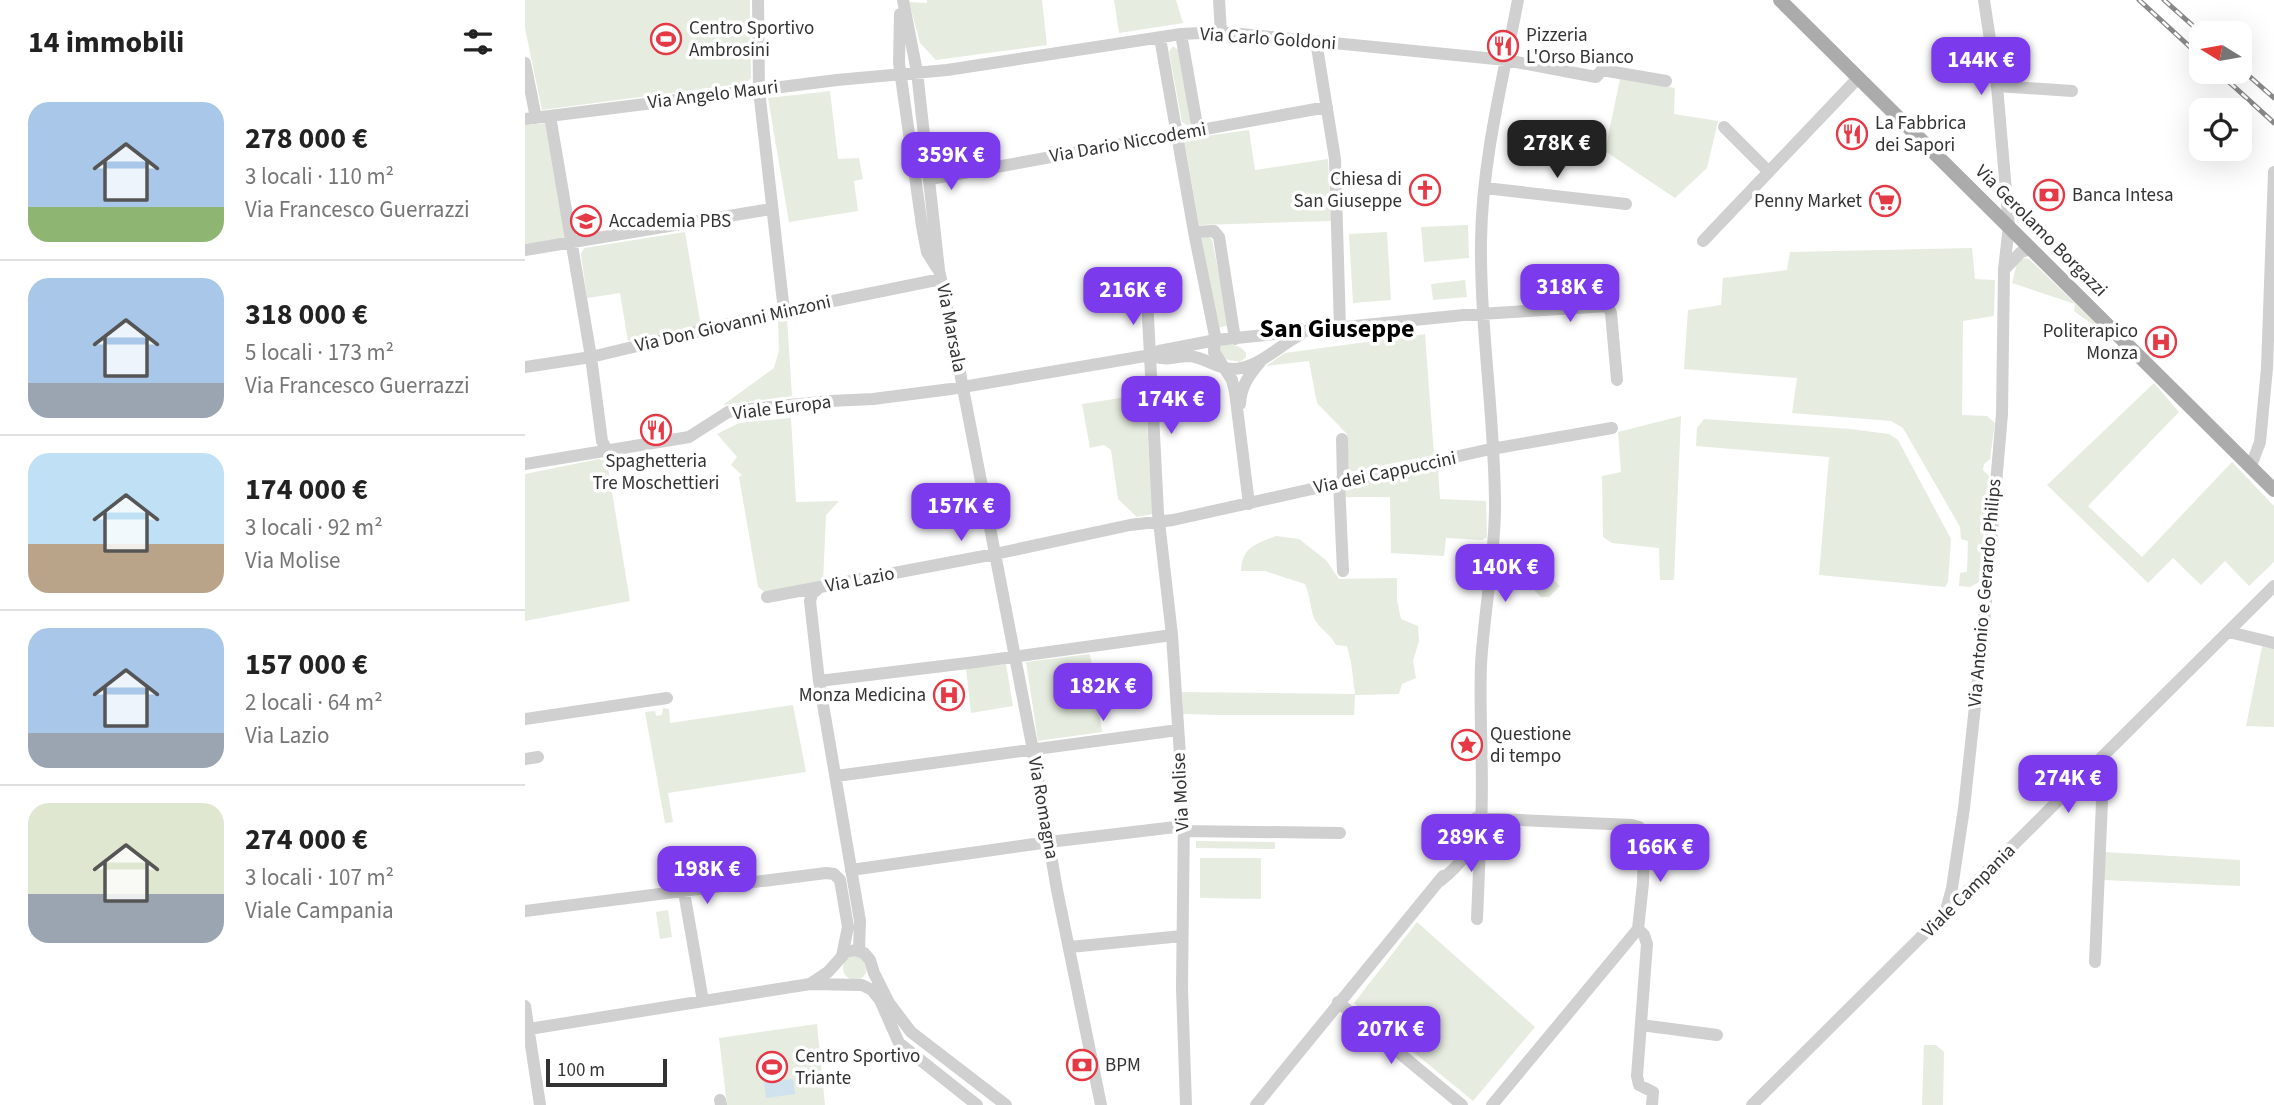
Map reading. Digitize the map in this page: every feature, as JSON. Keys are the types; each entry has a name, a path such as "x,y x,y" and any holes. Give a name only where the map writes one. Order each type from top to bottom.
{"main road":[{"name":"Via Gerolamo Borgazzi","path":"1780,0 2274,490"}],"street":[{"path":"758,0 759,90 783,311"},
{"name":"Via Marsala","path":"901,0 917,72 940,275 963,387"},
{"name":"Via Marsala","path":"901,0 901,74 922,226 927,252 940,275"},
{"path":"1219,0 1221,33"},
{"path":"1256,1105 1338,1002 1440,881 1451,872 1473,840 1479,818 1483,778 1482,661 1494,546 1494,449 1481,242 1485,188 1518,0"},
{"name":"Via Antonio e Gerardo Philips","path":"1945,914 1952,888 1964,808 1984,623 2002,414 2004,270 2009,226 1997,86 1984,0"},
{"name":"Via Carlo Goldoni","path":"901,74 947,70 1181,34 1221,33 1506,60 1596,77 1602,70 1666,80"},
{"path":"1181,34 1198,131"},
{"path":"1160,38 1216,340 1214,352 1232,380 1249,504"},
{"path":"1316,41 1335,159 1340,328"},
{"path":"911,43 922,57 947,70"},
{"path":"525,63 530,119"},
{"name":"Via Angelo Mauri","path":"530,119 901,74"},
{"path":"1703,241 1859,78"},
{"path":"1997,86 2073,91"},
{"name":"Via Dario Niccodemi","path":"930,179 1179,141 1198,131 1327,107"},
{"path":"550,116 591,357 602,441 608,452"},
{"path":"1724,127 1769,172"},
{"path":"2251,466 2260,442 2270,368 2274,172"},
{"path":"1485,188 1626,204"},
{"path":"1987,205 2006,191"},
{"path":"525,250 771,209"},
{"path":"1194,232 1214,231 1219,237 1235,339 1250,351 1255,365"},
{"path":"2004,270 2021,251 2031,249"},
{"name":"Via Don Giovanni Minzoni","path":"525,367 591,357 940,275"},
{"name":"Via Molise","path":"1147,297 1160,521 1172,635 1184,829 1182,936 1186,1105"},
{"path":"1151,355 1216,340 1484,313 1608,306 1611,313 1617,380"},
{"path":"1239,418 1241,392 1255,365 1287,341 1308,332"},
{"path":"1151,355 1163,359 1197,357 1224,367 1255,365"},
{"name":"Viale Europa","path":"525,464 689,437 728,412 739,410 873,399 963,387 1151,355"},
{"name":"Via Romagna","path":"963,387 1101,1105"},
{"name":"Via dei Cappuccini","path":"1160,521 1249,504 1494,449 1612,428"},
{"path":"1342,439 1343,570"},
{"name":"Via Lazio","path":"767,597 1160,521"},
{"name":"Viale Campania","path":"1752,1105 2274,586"},
{"path":"818,588 810,601 819,681 860,925 871,963 890,1003 911,1032 1006,1105"},
{"path":"2229,632 2274,643"},
{"path":"819,681 1172,635"},
{"path":"525,719 667,698"},
{"path":"836,776 1178,730"},
{"path":"2095,962 2104,756"},
{"path":"1479,818 1632,825 1639,827 1644,833 1643,893 1638,929 1492,1105"},
{"path":"851,870 1049,842 1184,829 1340,834"},
{"path":"1473,840 1480,846 1481,856 1478,919"},
{"path":"525,911 834,874 840,880 848,927 837,965 839,974 853,984"},
{"path":"684,892 703,1001"},
{"path":"859,951 860,925"},
{"path":"1638,929 1647,944 1637,1083 1653,1092 1653,1105"},
{"path":"1070,947 1182,936"},
{"path":"810,984 828,972 850,951 859,951 871,963"},
{"path":"853,984 867,979 871,963"},
{"path":"528,1038 703,1001 810,984 853,984 867,987 876,995 899,1042 977,1105"},
{"path":"1338,1002 1462,1105"},
{"path":"525,1006 540,1105"},
{"path":"1641,1025 1717,1035"}],"shaded area":[{"name":"Centro Sportivo Ambrosini","path":"525,0 750,0 751,78 746,83 542,110 525,28"},
{"path":"927,0 1042,0 1047,45 936,60 920,43 909,2 927,3"},
{"path":"1114,0 1176,0 1183,23 1119,33"},
{"path":"1173,46 1178,50 1192,121 1188,126 1182,122 1169,52"},
{"path":"1620,79 1675,88 1674,114 1718,121 1707,168 1675,198 1605,151"},
{"path":"830,91 838,159 859,158 863,179 854,181 858,211 789,222 768,98"},
{"path":"547,123 566,238 525,244 525,125"},
{"path":"1249,130 1255,170 1328,159 1331,221 1199,225 1184,139"},
{"path":"1468,225 1469,258 1424,262 1421,227"},
{"path":"685,232 701,326 628,341 620,293 587,298 581,254 584,248"},
{"path":"1387,232 1391,300 1353,303 1349,234"},
{"path":"1201,236 1210,237 1212,240 1229,325 1218,328"},
{"path":"1972,248 1975,279 1995,280 1994,316 1963,321 1962,415 1987,416 1995,423 1990,459 1984,464 1983,470 1989,476 1979,582 1970,587 1959,586 1960,573 1967,572 1968,541 1961,539 1960,527 1903,428 1891,421 1792,413 1797,378 1684,369 1688,310 1721,305 1723,278 1787,270 1790,252"},
{"path":"2024,258 2029,259 2100,327 2103,332 2074,311 2075,304 2012,283 2017,263"},
{"path":"1465,280 1467,297 1433,300 1431,284"},
{"path":"787,318 792,396 723,405 774,368 779,350 778,321"},
{"path":"1425,334 1434,455 1349,472 1347,434 1317,403 1309,361 1266,366 1285,353"},
{"path":"1219,344 1238,346 1244,350 1246,357 1240,362 1225,359 1219,354"},
{"path":"2154,383 2179,412 2088,506 2142,557 2232,462 2274,506 2274,562 2249,586 2225,561 2201,585 2173,558 2148,583 2047,485"},
{"path":"1145,394 1153,514 1137,517 1118,499 1111,450 1104,445 1090,448 1082,404"},
{"path":"1681,416 1674,580 1660,580 1659,548 1612,543 1603,537 1602,476 1621,472 1618,432"},
{"path":"791,418 796,502 839,501 826,515 823,582 766,593 758,587 739,477 742,475 731,465 737,457 717,434 739,423"},
{"path":"1704,419 1851,429 1889,434 1898,440 1951,539 1948,582 1945,587 1819,575 1829,457 1696,446 1697,428"},
{"path":"599,459 607,462 630,601 525,621 525,474"},
{"path":"1438,469 1440,499 1486,501 1487,537 1482,540 1446,538 1444,556 1391,553 1390,497 1345,497 1344,487"},
{"path":"1276,536 1299,539 1326,560 1339,579 1397,578 1397,600 1401,619 1418,626 1419,641 1413,661 1416,678 1402,684 1399,694 1355,695 1354,715 1183,714 1182,692 1355,694 1347,646 1336,645 1316,622 1305,584 1265,571 1241,571 1247,551"},
{"path":"1501,559 1534,561 1560,586 1549,597 1541,597 1517,573 1508,586 1502,586"},
{"path":"2263,642 2274,645 2274,727 2246,726"},
{"path":"1090,654 1102,732 1038,741 1026,662"},
{"path":"1006,664 1013,706 971,713 966,669"},
{"path":"793,705 806,772 668,793 673,822 665,823 645,712 655,711 656,716 662,715 663,708 669,709 670,723"},
{"path":"1196,841 1275,842 1275,849 1196,848"},
{"path":"2105,852 2240,860 2240,886 2103,880"},
{"path":"1200,858 1261,858 1261,899 1200,898"},
{"path":"668,910 672,937 660,939 656,912"},
{"path":"1417,922 1535,1027 1473,1101 1354,1003"},
{"path":"855,956 866,963 867,968 860,979 855,980 844,973 843,968 850,957"},
{"name":"Centro Sportivo Triante","path":"817,1024 825,1105 727,1105 719,1038"},
{"path":"1924,1045 1936,1045 1944,1052 1943,1105 1922,1105"}],"water":[{"path":"793,1079 795,1094 766,1098 764,1082"}],"railway":[{"path":"2139,0 2189,46"},
{"path":"2164,0 2189,22"},
{"path":"2252,79 2274,98"},
{"path":"2231,84 2274,123"}],"place":[{"name":"Centro Sportivo Ambrosini","path":"666,39"},
{"name":"Pizzeria L'Orso Bianco","path":"1503,46"},
{"name":"La Fabbrica dei Sapori","path":"1852,134"},
{"name":"Chiesa di San Giuseppe","path":"1425,190"},
{"name":"Banca Intesa","path":"2049,195"},
{"name":"Penny Market","path":"1885,201"},
{"name":"Accademia PBS","path":"586,221"},
{"name":"Politerapico Monza","path":"2161,342"},
{"name":"Spaghetteria Tre Moschettieri","path":"656,430"},
{"name":"Monza Medicina","path":"949,695"},
{"name":"Questione di tempo","path":"1467,745"},
{"name":"BPM","path":"1082,1065"},
{"name":"Centro Sportivo Triante","path":"772,1067"}],"district":[{"name":"San Giuseppe","path":"1337,328"}]}
